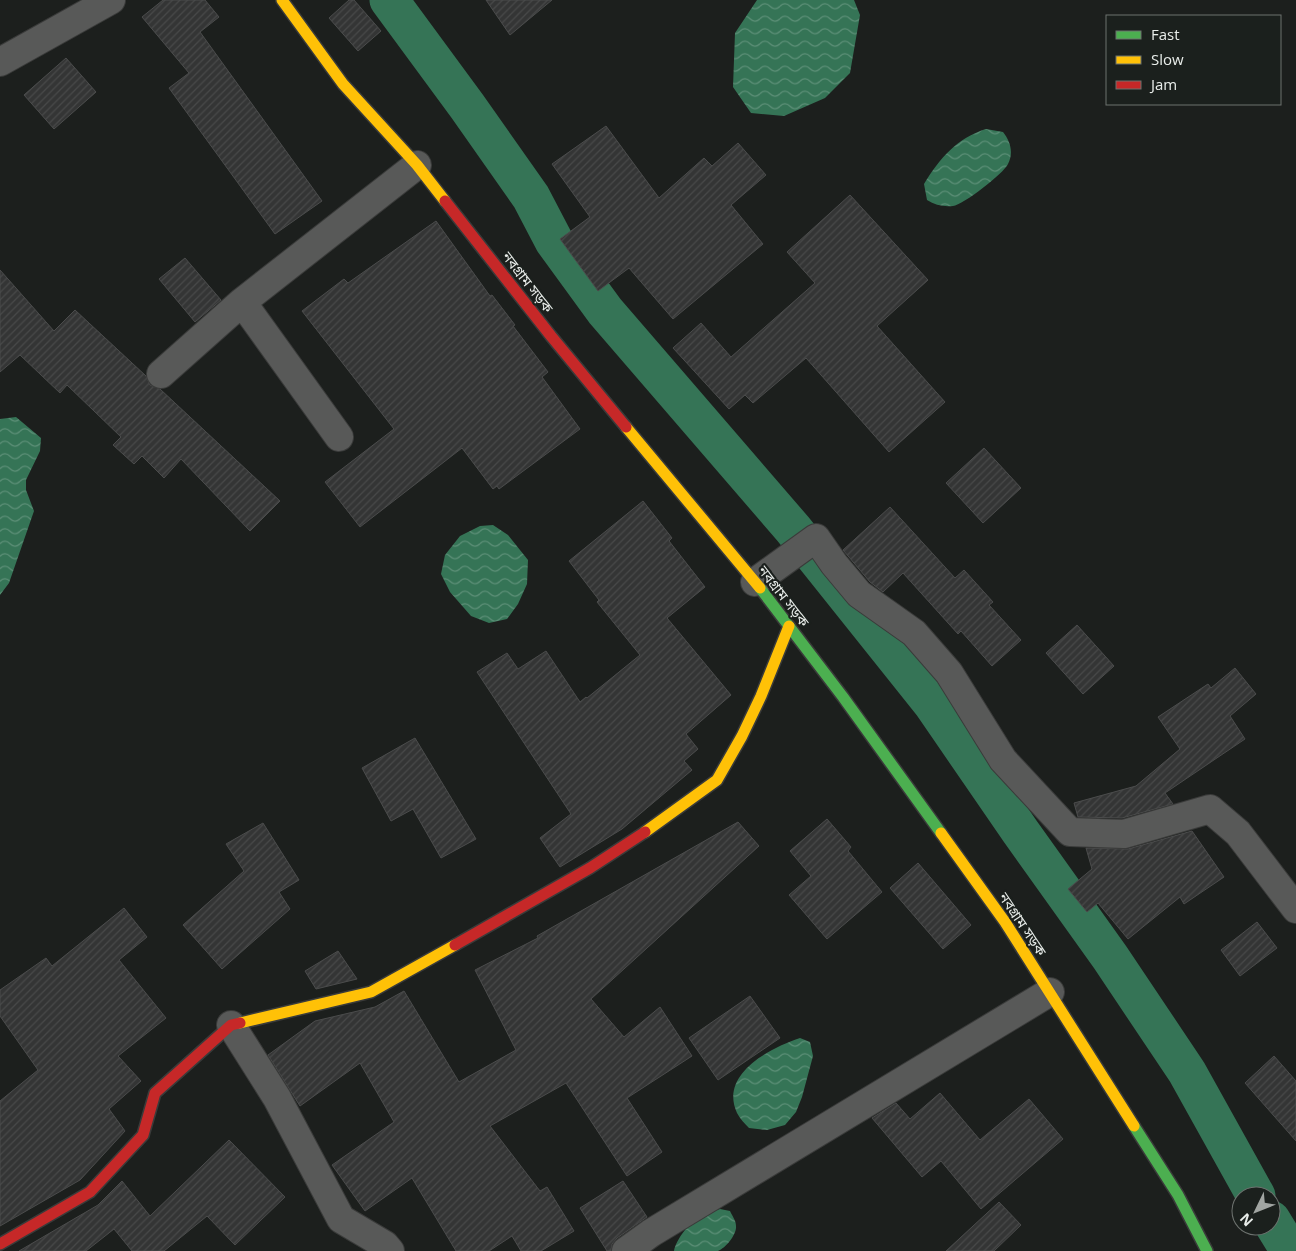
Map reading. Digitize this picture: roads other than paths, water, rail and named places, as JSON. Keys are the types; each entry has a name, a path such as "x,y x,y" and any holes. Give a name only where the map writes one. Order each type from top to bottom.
{"main road":[{"name":"নবগ্রাম সড়ক","path":"282,0 343,84 416,166 551,336 755,582 843,697 1005,922 1178,1195 1207,1251"},
{"path":"0,1244 90,1192 144,1135 155,1093 230,1025 370,992 590,868 658,824 717,780 762,696 789,626"}],"street":[{"path":"0,62 111,0"},
{"path":"161,374 242,302 416,166"},
{"path":"242,302 339,437"},
{"path":"755,582 816,538 834,564 859,594 914,633 949,673 1004,760 1070,832 1124,834 1210,809 1238,833 1296,909"},
{"path":"626,1251 652,1233 1050,992"},
{"path":"230,1025 277,1098 341,1219 386,1245 390,1251"}],"water":[{"path":"757,0 854,0 860,15 850,73 825,98 784,116 751,113 733,87 735,33"},
{"path":"986,129 1003,132 1008,139 1011,155 1005,168 983,188 958,204 942,206 927,200 924,184 936,166 950,150 966,138"},
{"path":"16,417 41,438 40,451 26,480 26,490 34,511 9,583 0,595 0,419"},
{"path":"493,525 508,535 528,560 527,584 518,604 507,619 489,623 471,616 450,592 441,574 445,555 460,536 480,526"},
{"path":"800,1038 810,1042 813,1056 796,1112 785,1125 767,1130 749,1128 737,1113 733,1099 735,1086 741,1075 762,1056 775,1048"},
{"path":"720,1209 730,1211 736,1224 735,1233 724,1247 718,1251 674,1251 681,1236 692,1222 703,1214"}],"waterway":[{"path":"389,0 531,197 554,241 605,311 793,529 932,703 1110,957 1187,1072 1250,1186"},
{"path":"1281,1236 1290,1251"}]}
